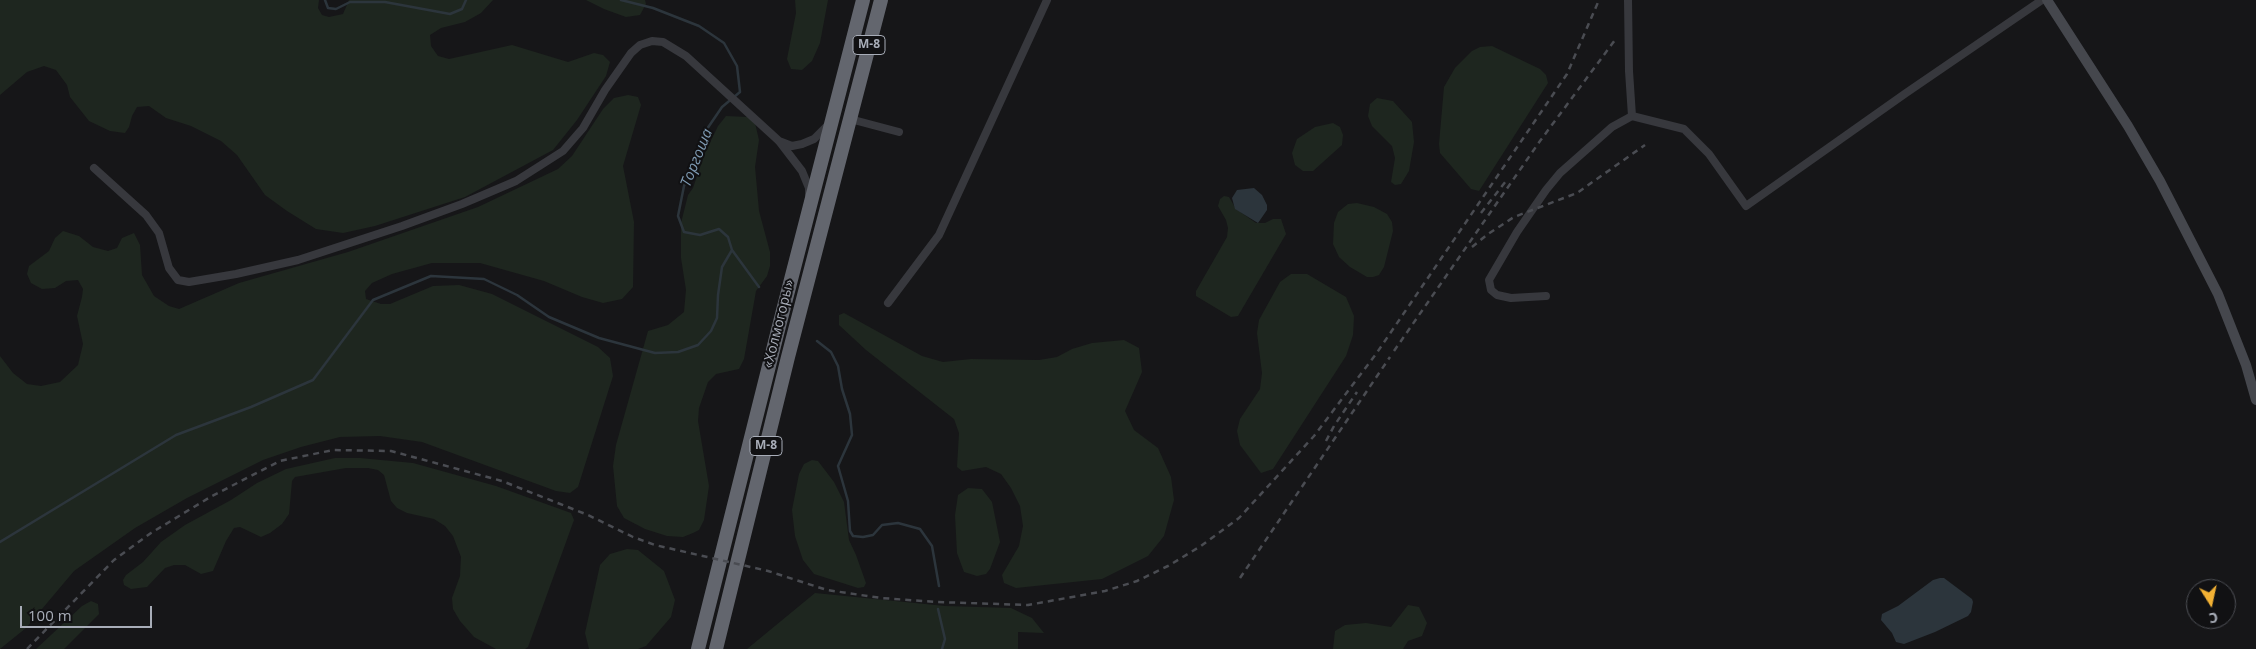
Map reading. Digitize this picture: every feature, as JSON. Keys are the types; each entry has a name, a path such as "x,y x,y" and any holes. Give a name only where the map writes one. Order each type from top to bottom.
{"highway":[{"name":"«Холмогоры»","path":"698,649 863,0"},
{"name":"М-8","path":"850,119 882,0"},
{"name":"«Холмогоры»","path":"716,649 850,119"}],"street":[{"path":"888,303 939,235 1047,0"},
{"path":"1628,0 1632,116"},
{"path":"1546,296 1511,298 1497,295 1491,290 1489,280 1516,232 1560,173 1598,138 1632,116 1684,129 1709,154 1746,206 1906,92 2042,0"},
{"path":"2047,0 2128,126 2160,181 2218,294 2246,365 2256,400"},
{"path":"94,168 146,214 159,233 169,268 178,280 189,282 298,260 462,204 516,181 563,151 583,128 605,90 631,53 640,45 652,41 663,42 686,56 779,141 806,178 809,188 810,208"},
{"path":"779,141 792,146 802,144 824,131 832,117"},
{"path":"850,119 899,132"}],"shaded area":[{"path":"0,0 319,0 318,8 322,15 329,17 343,14 349,0 493,0 481,13 465,22 441,28 430,35 431,46 438,56 449,59 512,45 568,62 594,53 603,55 610,62 606,76 577,120 553,150 465,197 375,226 343,233 316,229 287,211 265,195 237,155 221,141 191,126 166,118 149,106 137,107 125,133 110,131 89,121 70,97 67,85 56,70 44,66 27,72 0,95"},
{"path":"586,0 645,0 646,4 640,15 626,17"},
{"path":"795,0 828,0 820,43 812,61 802,70 791,69 787,59 796,13"},
{"path":"1492,46 1540,69 1546,75 1548,83 1479,191 1471,189 1440,153 1439,144 1444,87 1455,68 1472,51 1480,47"},
{"path":"628,95 638,97 641,105 623,166 634,222 633,287 622,299 603,303 582,297 544,281 480,263 432,263 392,274 372,283 365,291 366,299 381,304 390,304 433,286 459,285 492,294 598,347 610,358 613,376 578,487 570,493 556,491 422,442 380,436 340,437 301,447 263,460 187,498 135,528 74,571 26,628 0,649 0,356 13,373 27,384 41,386 60,382 78,365 83,344 77,316 83,289 78,280 66,281 55,288 42,289 31,283 27,274 29,266 49,251 55,238 63,231 79,236 93,247 108,251 117,248 122,238 134,233 140,245 142,275 154,296 169,306 179,309 239,283 348,252 478,207 558,169 572,156 603,109 614,98"},
{"path":"1377,98 1393,101 1412,122 1414,142 1409,171 1401,184 1395,185 1391,182 1395,158 1392,146 1372,126 1368,116 1370,104"},
{"path":"726,116 748,117 755,123 759,140 755,167 759,211 770,252 770,266 767,276 756,291 744,359 739,369 716,374 708,382 699,408 698,421 709,486 704,520 699,530 693,533 683,537 667,536 645,529 624,518 617,506 613,466 616,445 648,331 668,325 684,312 686,290 681,258 681,223 688,195 693,188 705,153 718,126"},
{"path":"1333,123 1340,127 1343,135 1342,145 1313,171 1303,171 1295,165 1292,153 1297,139 1315,127"},
{"path":"1254,188 1262,195 1267,205 1267,210 1258,223 1235,209 1232,198 1237,190"},
{"path":"1224,196 1229,197 1236,209 1256,223 1281,219 1286,234 1238,316 1231,317 1196,296 1196,291 1227,237 1228,228 1226,220 1218,206 1220,199"},
{"path":"1357,203 1374,207 1387,214 1392,222 1393,231 1384,267 1379,275 1373,277 1367,277 1350,267 1339,257 1333,244 1334,223 1338,212 1348,204"},
{"path":"1291,274 1307,274 1346,297 1354,316 1353,335 1346,356 1273,469 1261,473 1240,445 1237,431 1240,419 1260,389 1262,373 1257,333 1259,320 1280,282"},
{"path":"844,313 922,356 943,362 971,359 1039,360 1057,357 1072,349 1092,343 1124,340 1139,348 1142,372 1125,411 1134,430 1158,448 1171,477 1174,500 1164,536 1148,556 1102,579 1016,588 1004,583 1002,575 1019,546 1023,526 1020,506 1011,488 1001,474 986,467 962,471 957,467 959,433 954,419 866,350 839,325 839,315"},
{"path":"335,458 360,458 413,463 496,486 571,513 574,520 528,647 525,649 496,649 474,637 460,621 453,609 452,598 460,576 461,557 453,536 445,526 434,519 407,513 397,508 391,501 384,475 378,470 368,468 346,468 295,477 292,481 289,514 282,524 261,537 240,527 234,528 213,571 201,574 185,565 174,565 165,568 147,587 131,589 124,585 123,580 126,575 143,562 161,542 185,525 231,500 257,483 286,469"},
{"path":"812,460 818,461 834,482 844,502 849,540 866,583 864,587 858,588 814,574 803,560 795,536 792,510 799,474 804,464"},
{"path":"968,488 982,489 992,502 1000,542 990,569 986,574 977,576 964,572 957,553 955,515 958,495"},
{"path":"627,549 638,550 664,571 675,600 671,617 646,646 638,649 589,649 585,633 600,565 610,554"},
{"path":"1944,578 1972,599 1971,612 1968,616 1935,632 1904,644 1896,642 1892,633 1881,620 1882,614 1898,606 1933,580"},
{"path":"815,593 945,606 1011,608 1032,618 1044,633 1018,632 1018,649 747,649"},
{"path":"91,601 98,604 99,614 64,649 36,649 82,606"},
{"path":"1408,605 1419,607 1427,623 1422,636 1408,641 1403,649 1333,649 1335,631 1345,625 1366,623 1391,627"}],"waterway":[{"name":"Торгоша","path":"325,0 328,8 336,9 350,2 385,2 450,14 462,9 466,0"},
{"name":"Торгоша","path":"621,0 653,8 699,26 724,43 737,66 740,92 722,107 707,129 684,186 678,216 684,232 700,235 719,229 728,237 732,250 759,287"},
{"path":"0,542 176,435 251,407 313,380 373,300 431,276 484,279 517,295 549,317 599,338 655,353 678,352 698,345 711,331 717,318 722,267 732,250"},
{"name":"Торгоша","path":"817,341 831,352 838,366 842,389 850,414 852,435 838,466 848,501 850,531 853,536 863,537 873,535 882,525 898,523 920,529 932,546 939,586"},
{"name":"Торгоша","path":"938,609 945,639 942,649"}],"railway":[{"path":"27,649 114,560 151,533 212,496 280,461 333,450 391,451 502,481 588,515 633,537 655,545 768,571 827,590 881,598 1028,605 1105,591 1137,581 1168,566 1201,546 1239,518 1314,436 1376,354 1567,74 1599,0"},
{"path":"1394,351 1540,141 1615,40"},
{"path":"1472,247 1514,217 1577,193 1645,145"},
{"path":"1481,213 1506,181"},
{"path":"1240,578 1390,357"},
{"path":"1326,441 1357,392"}]}
